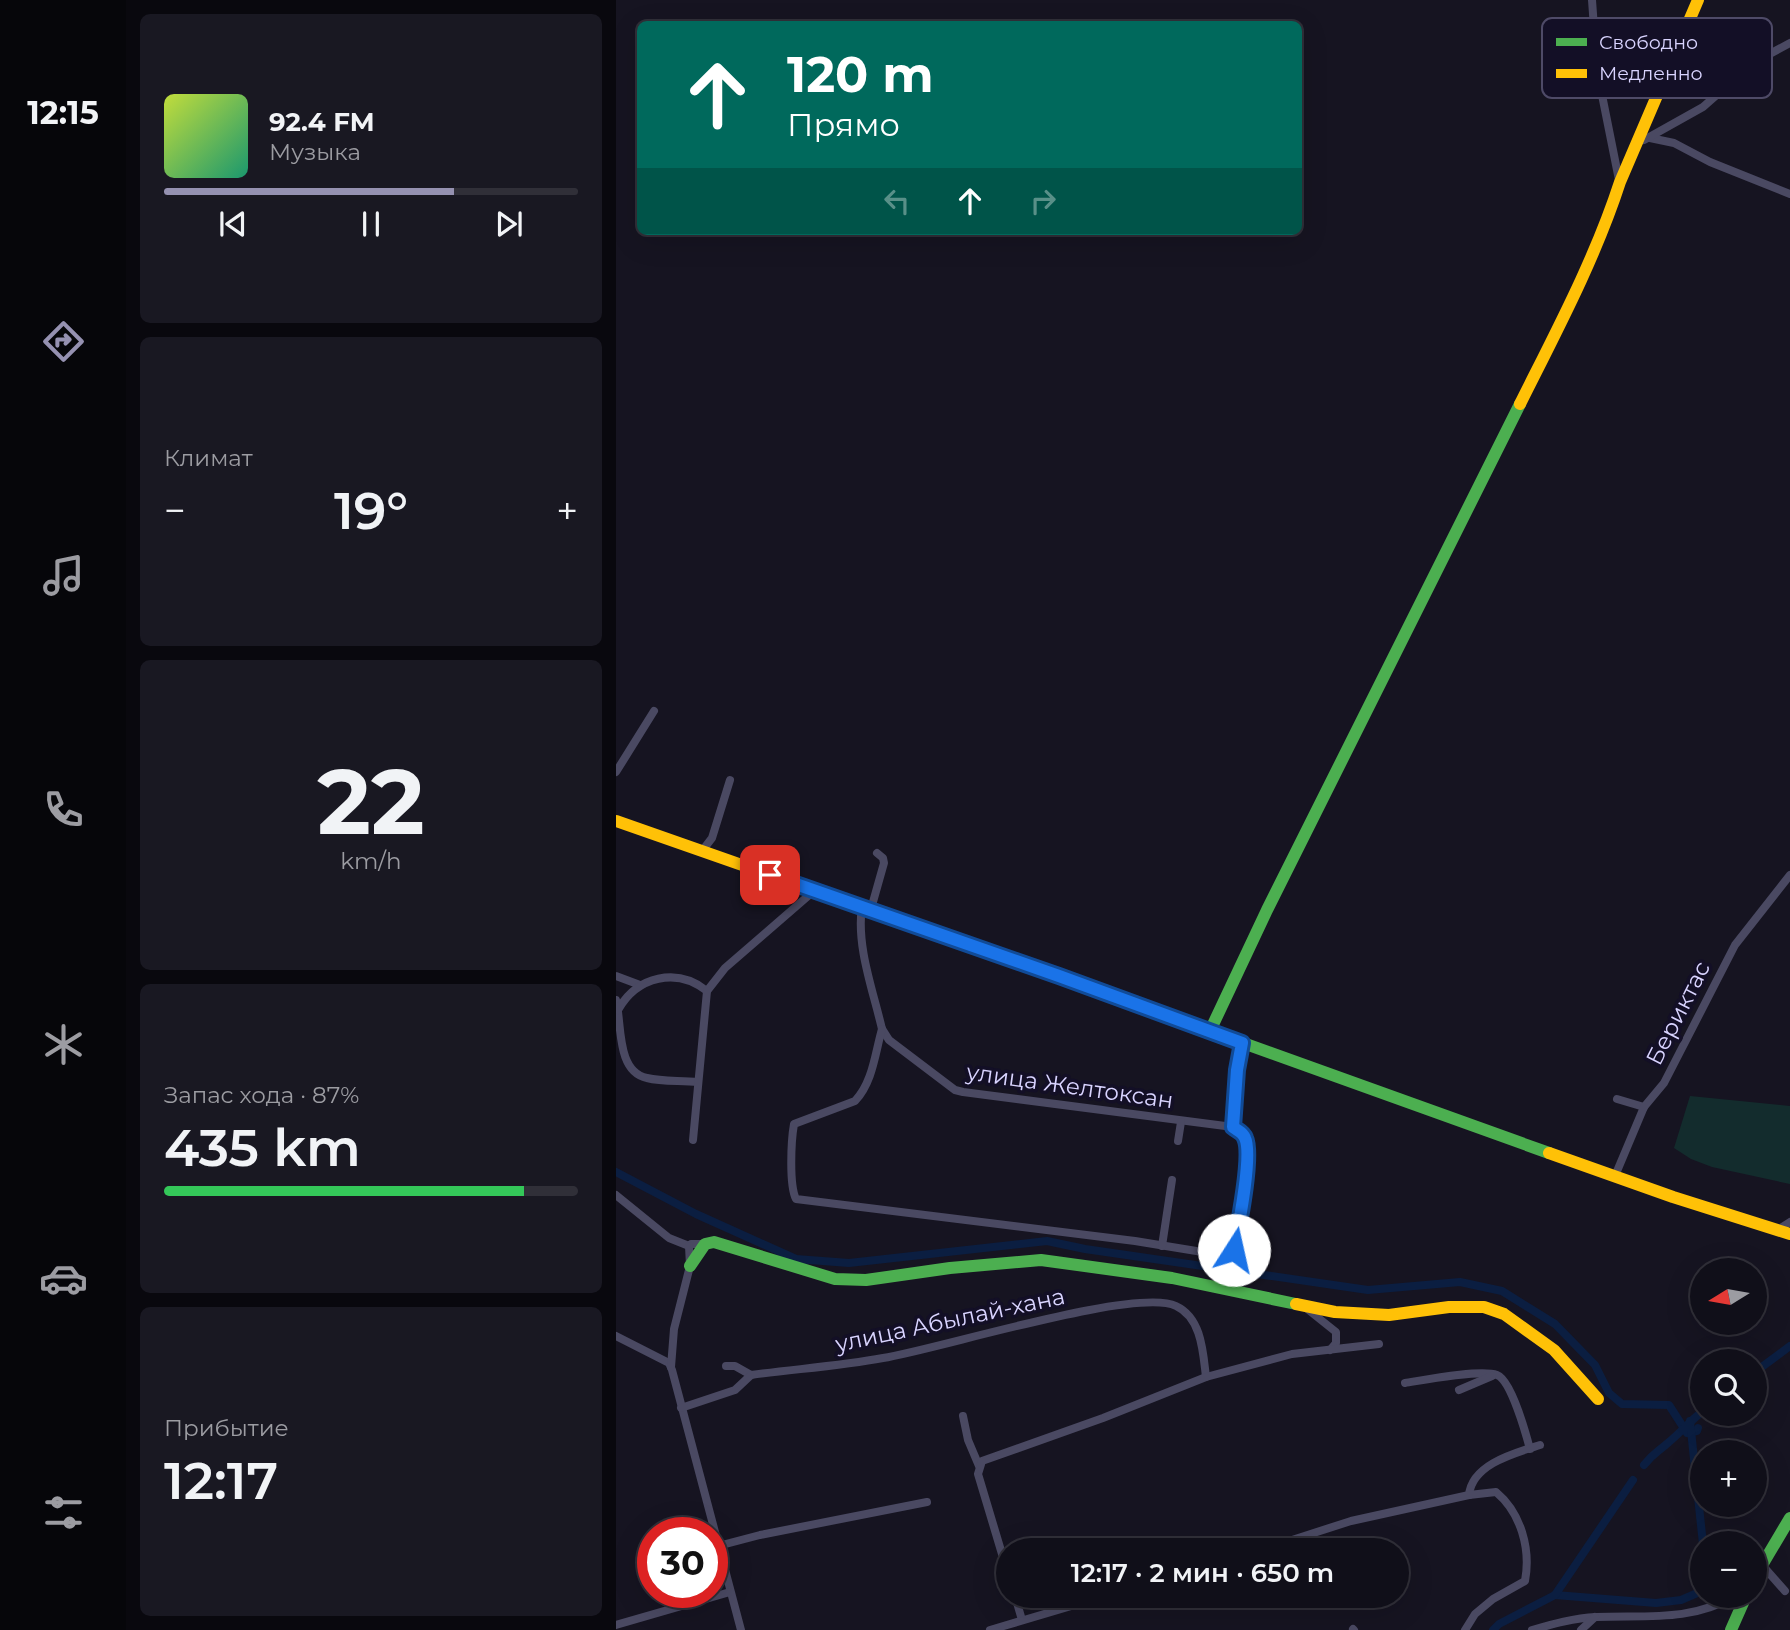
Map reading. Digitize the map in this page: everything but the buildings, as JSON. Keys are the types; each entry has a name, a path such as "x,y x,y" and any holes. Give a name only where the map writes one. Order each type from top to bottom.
{"street":[{"path":"1592,0 1593,18"},
{"path":"1691,18 1698,0"},
{"path":"1772,53 1790,43"},
{"path":"1603,98 1620,182"},
{"path":"1210,1031 1267,910 1563,317 1610,213 1620,182 1644,139 1660,98"},
{"path":"1644,139 1703,107 1713,98"},
{"path":"1644,139 1674,143 1710,162 1790,194"},
{"path":"616,772 654,711"},
{"path":"702,851 712,838 730,780"},
{"path":"616,821 866,907 1615,1176 1790,1234"},
{"path":"877,853 884,863 866,907 861,933 882,1029 867,1085 855,1101 794,1124 793,1194 796,1199 1227,1256 1234,1250 1244,1199 1247,1141 1243,1134 1233,1127 1242,1043"},
{"name":"Бериктас","path":"1615,1176 1644,1107 1664,1083 1735,945 1790,875"},
{"path":"693,1140 707,991 726,968 815,890"},
{"path":"616,976 640,985"},
{"path":"618,1010 625,998 640,985 672,977 689,981 707,991"},
{"path":"616,1000 624,1054 629,1066 638,1075 698,1082"},
{"name":"улица Желтоксан","path":"882,1029 889,1040 963,1093 1233,1127"},
{"path":"1617,1099 1644,1107"},
{"path":"1178,1141 1181,1122"},
{"path":"1162,1246 1171,1180"},
{"path":"616,1195 668,1238 689,1247"},
{"path":"1776,1231 1790,1222"},
{"path":"689,1247 691,1244 715,1242 835,1279 866,1280 998,1263 1061,1261 1172,1278 1335,1312 1389,1315 1449,1307 1484,1307 1504,1314 1554,1350 1598,1399"},
{"path":"690,1266 705,1244"},
{"path":"689,1247 690,1266 676,1322 671,1367 710,1517"},
{"name":"улица Абылай-хана","path":"681,1408 735,1390 751,1376 882,1358 1083,1312 1159,1302 1182,1309 1193,1321 1200,1339 1206,1377"},
{"path":"1304,1306 1336,1332 1336,1343 1331,1350"},
{"path":"616,1336 671,1367"},
{"path":"997,1538 978,1474 982,1461 1206,1377 1292,1354 1379,1344"},
{"path":"726,1366 735,1366 751,1376"},
{"path":"1405,1383 1455,1376 1496,1375 1503,1380 1515,1404 1530,1449"},
{"path":"1459,1390 1496,1375"},
{"path":"963,1416 968,1440 979,1466"},
{"path":"1469,1495 1476,1475 1485,1468 1541,1445"},
{"path":"1298,1538 1351,1521 1469,1495 1496,1492 1507,1501 1517,1516 1526,1549 1525,1581 1493,1599 1475,1614 1465,1630"},
{"path":"728,1543 928,1502"},
{"path":"1767,1557 1790,1518"},
{"path":"1767,1571 1785,1591"},
{"path":"728,1584 741,1630"},
{"path":"616,1625 730,1592"},
{"path":"1018,1608 1022,1620"},
{"path":"990,1630 1064,1608"},
{"path":"1532,1630 1568,1620 1595,1617 1666,1617 1715,1608"},
{"path":"1731,1630 1741,1608"},
{"path":"1581,1630 1595,1617"}],"green space":[{"path":"1690,1096 1790,1106 1790,1184 1712,1167 1691,1159 1674,1148"}],"waterway":[{"path":"616,1172 696,1214 796,1259 849,1263 1047,1241 1085,1249 1368,1290 1460,1282 1502,1291 1555,1324 1595,1365 1609,1393 1622,1404 1669,1405 1687,1433 1697,1431 1698,1428"},
{"path":"1767,1363 1790,1346"},
{"path":"1644,1465 1690,1423"},
{"path":"1691,1426 1702,1531"},
{"path":"1493,1630 1499,1624 1555,1595 1633,1480"},
{"path":"1555,1595 1656,1603 1690,1596"}],"traffic: fast":[{"path":"1210,1031 1267,910 1520,404"},
{"path":"965,943 1549,1153"},
{"path":"690,1266 705,1244 714,1242 835,1279 866,1280 950,1268 1041,1260 1172,1278 1296,1304"},
{"path":"1767,1557 1790,1518"},
{"path":"1731,1630 1741,1608"}],"traffic: slow":[{"path":"1690,18 1698,0"},
{"path":"1520,404 1587,267 1656,98"},
{"path":"616,821 965,943"},
{"path":"1549,1153 1673,1197 1790,1234"},
{"path":"1296,1304 1335,1312 1389,1315 1449,1307 1484,1307 1504,1314 1554,1350 1598,1399"}],"route":[{"path":"770,875 1242,1043 1233,1127 1243,1134 1247,1141 1247,1154 1244,1199 1234,1250"}]}
